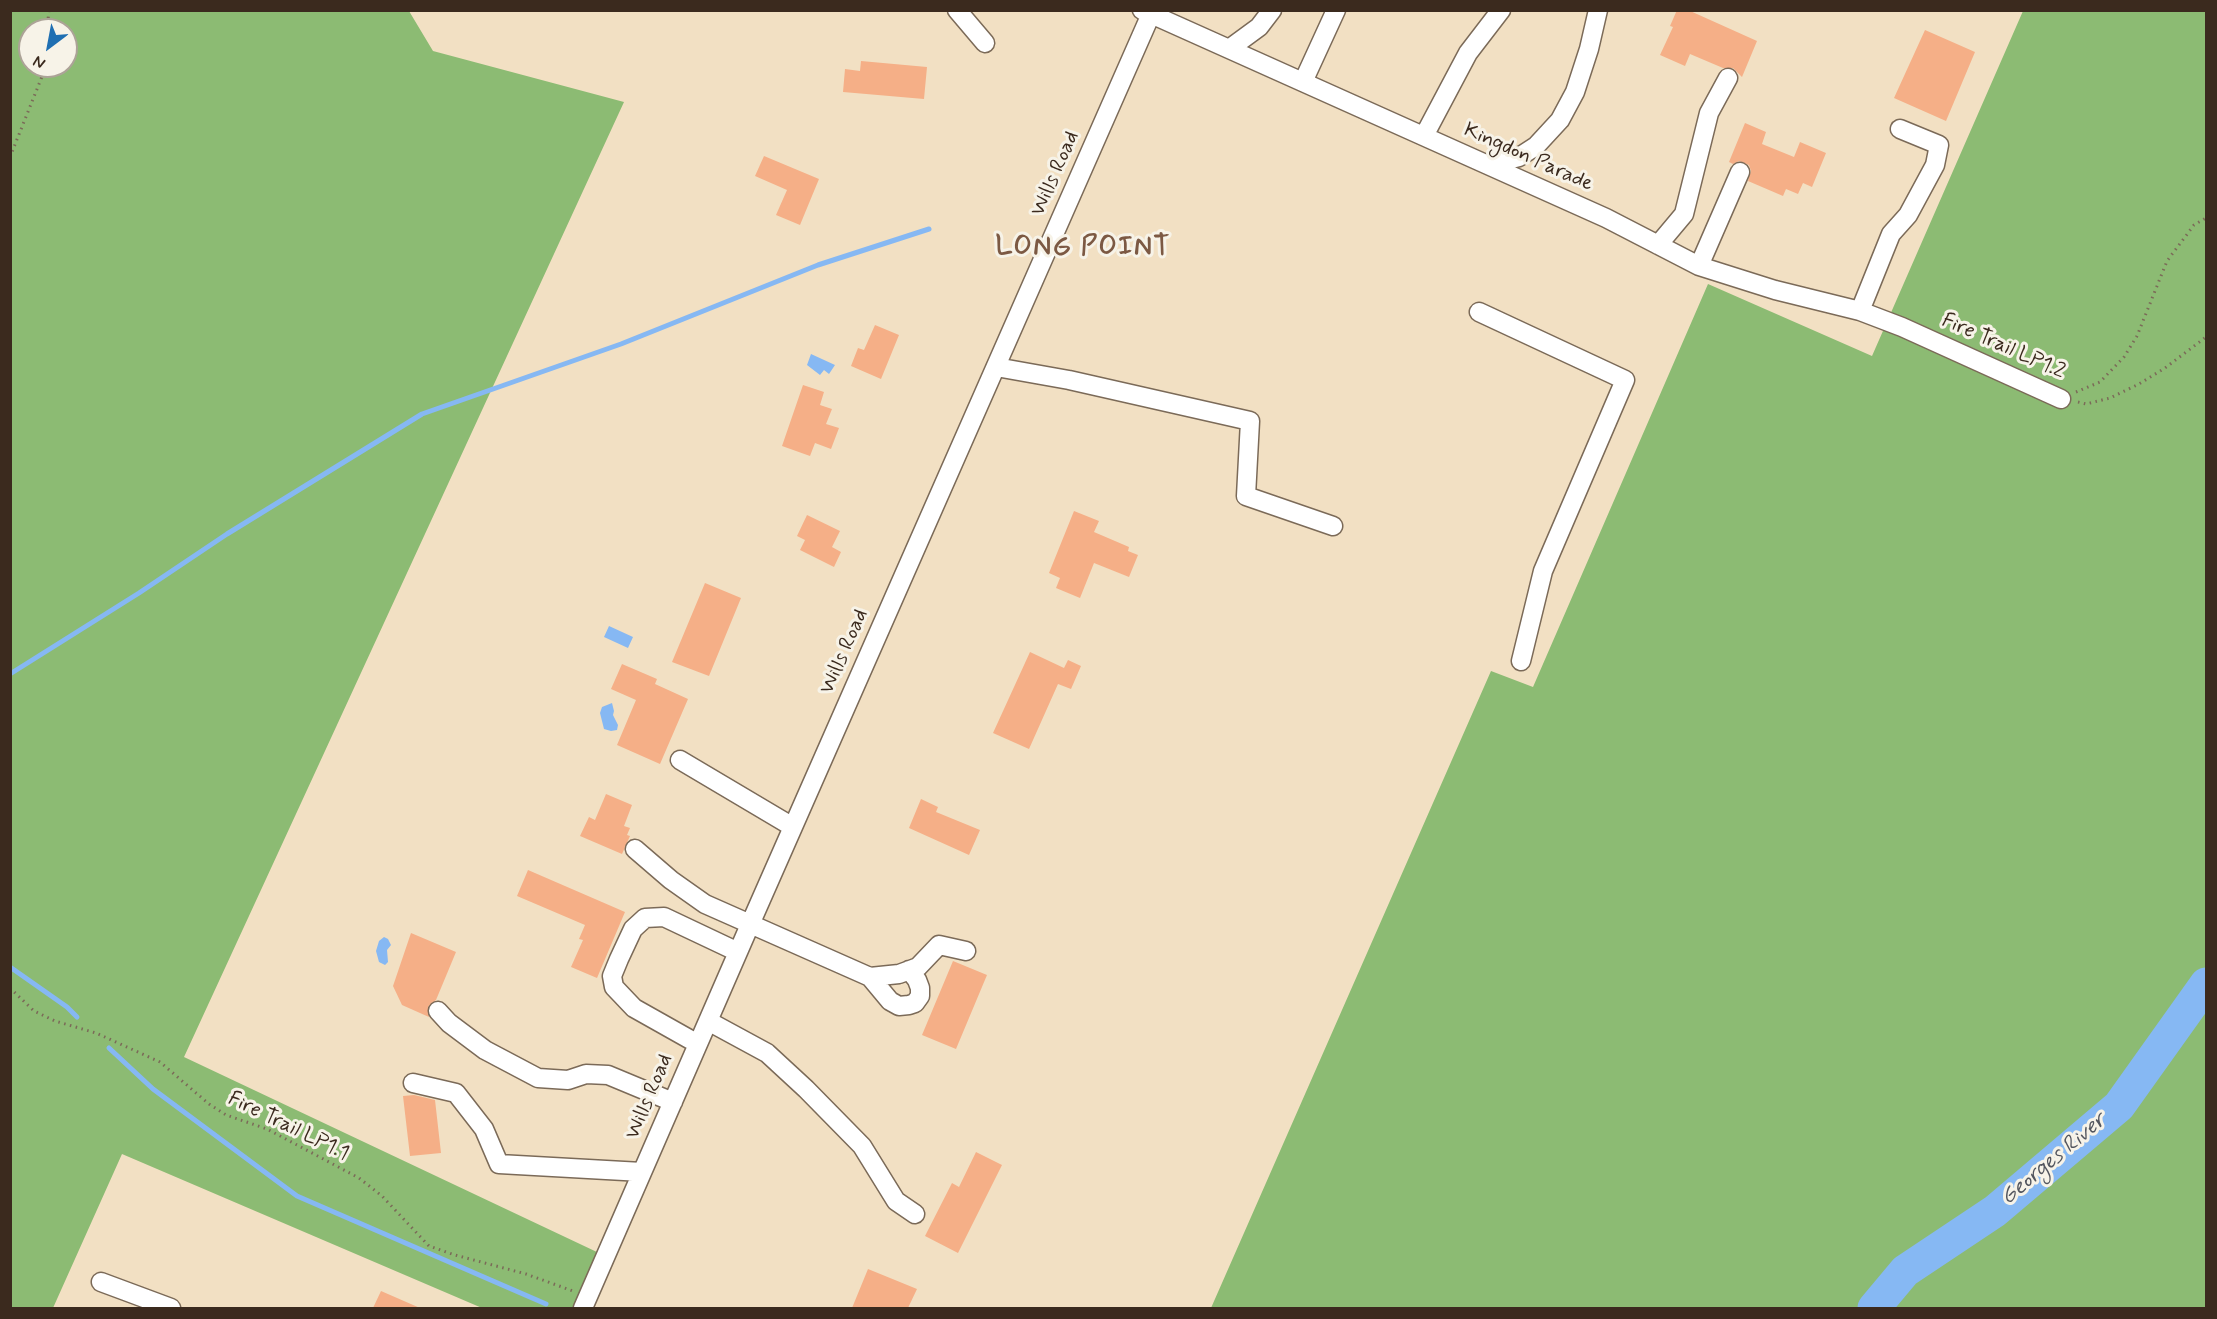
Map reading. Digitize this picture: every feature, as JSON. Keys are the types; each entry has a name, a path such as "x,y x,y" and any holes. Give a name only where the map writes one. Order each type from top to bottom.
{"street":[{"path":"957,10 985,43"},
{"path":"1229,50 1259,27 1272,10"},
{"path":"1303,82 1336,10"},
{"path":"1424,136 1468,53 1501,10"},
{"path":"1488,165 1519,157 1536,146 1560,120 1575,92 1599,11"},
{"name":"Kingdon Parade","path":"1146,13 1606,218 1699,266 1775,290 1860,311 1902,327"},
{"name":"Wills Road","path":"586,1303 996,367 1146,13"},
{"path":"1658,244 1684,213 1709,113 1728,78"},
{"path":"1860,311 1891,234 1908,215 1935,165 1939,145 1900,129"},
{"path":"1699,266 1740,172"},
{"path":"1479,312 1624,380 1543,571 1521,661"},
{"name":"Fire Trail LP1.2","path":"1902,327 2061,399"},
{"path":"996,367 1068,380 1250,421 1246,496 1333,526"},
{"path":"680,760 793,827"},
{"path":"635,849 705,904 870,977 890,1001 899,1006 915,1003 920,996 917,980 909,970"},
{"path":"698,1044 634,1008 615,987 612,976 619,959 633,929 645,918 654,917 664,917 738,952"},
{"path":"870,977 899,974 918,967 939,945 966,951"},
{"path":"438,1011 449,1023 485,1050 538,1078 568,1080 586,1074 608,1075 673,1102"},
{"path":"708,1022 767,1053 862,1146 896,1201 915,1214"},
{"path":"413,1083 456,1093 484,1129 500,1164 642,1172"},
{"path":"101,1282 171,1308"}],"path":[{"path":"10,157 41,78"},
{"name":"Fire Trail LP1.2","path":"2061,399 2100,382 2124,357 2136,336 2167,261 2194,225 2206,218"},
{"path":"2061,399 2086,404 2110,398 2165,368 2206,337"},
{"name":"Fire Trail LP1.1","path":"10,988 34,1011 56,1021 96,1033 160,1062 208,1104 226,1115 267,1129 359,1178 382,1196 429,1246 455,1256 526,1274 586,1303"}],"green space":[{"path":"10,11 409,11 433,51 624,102 184,1057 599,1253 574,1308 482,1308 122,1154 53,1308 11,1308"},
{"path":"2023,11 2206,11 2206,1308 1211,1308 1491,671 1533,687 1708,284 1872,356"}],"water":[{"path":"811,354 835,365 829,374 824,370 820,375 807,365"},
{"path":"609,626 633,637 628,648 604,637"},
{"path":"612,703 613,715 618,725 617,730 611,731 604,729 600,713 602,707"},
{"path":"384,937 391,945 387,950 388,962 385,965 379,962 376,951 379,941"}],"building":[{"path":"1677,10 1688,10 1757,41 1742,77 1733,68 1723,68 1690,54 1685,66 1660,55 1673,27 1670,26"},
{"path":"1925,30 1975,52 1946,121 1894,98"},
{"path":"861,61 927,67 924,99 843,92 845,69 860,71"},
{"path":"1745,123 1766,132 1762,144 1794,157 1800,142 1826,153 1812,187 1803,183 1798,194 1786,189 1783,196 1748,181 1751,171 1749,165 1739,161 1733,164 1729,162"},
{"path":"764,156 819,179 800,225 776,215 787,190 755,176"},
{"path":"875,325 899,335 881,379 851,366 858,348 864,350"},
{"path":"803,385 824,392 820,405 832,409 826,424 839,428 831,449 815,443 810,456 782,446"},
{"path":"1074,511 1099,521 1094,532 1129,547 1128,551 1138,555 1129,577 1094,563 1080,598 1056,588 1060,578 1049,573"},
{"path":"807,515 840,531 832,547 841,552 834,567 800,550 805,540 797,536"},
{"path":"705,583 741,598 709,676 672,662"},
{"path":"1030,652 1064,668 1068,660 1081,666 1071,689 1058,684 1029,749 993,733"},
{"path":"622,664 657,679 655,684 688,699 660,764 617,745 636,700 611,689"},
{"path":"606,794 632,805 624,826 630,828 627,835 630,836 622,854 580,836 589,817 595,820"},
{"path":"921,799 938,807 936,812 980,830 969,855 909,828"},
{"path":"528,870 625,912 597,978 571,967 583,940 579,939 585,925 517,896"},
{"path":"411,933 456,952 436,1000 428,1007 429,1017 402,1005 393,986"},
{"path":"953,961 987,975 956,1049 922,1035"},
{"path":"414,1095 435,1100 441,1153 410,1156 403,1096"},
{"path":"976,1152 1002,1165 958,1253 925,1236 952,1183 959,1187"},
{"path":"868,1269 917,1289 908,1308 852,1308"},
{"path":"381,1291 420,1308 373,1308"}],"waterway":[{"path":"10,674 139,593 227,534 422,414 621,344 818,265 929,229"},
{"path":"10,967 67,1007 77,1017"},
{"name":"Georges River","path":"1874,1308 1905,1271 1995,1211 2119,1106 2206,984"},
{"path":"109,1048 153,1089 297,1196 546,1304"}],"district":[{"name":"LONG POINT","path":"1083,248"}]}
